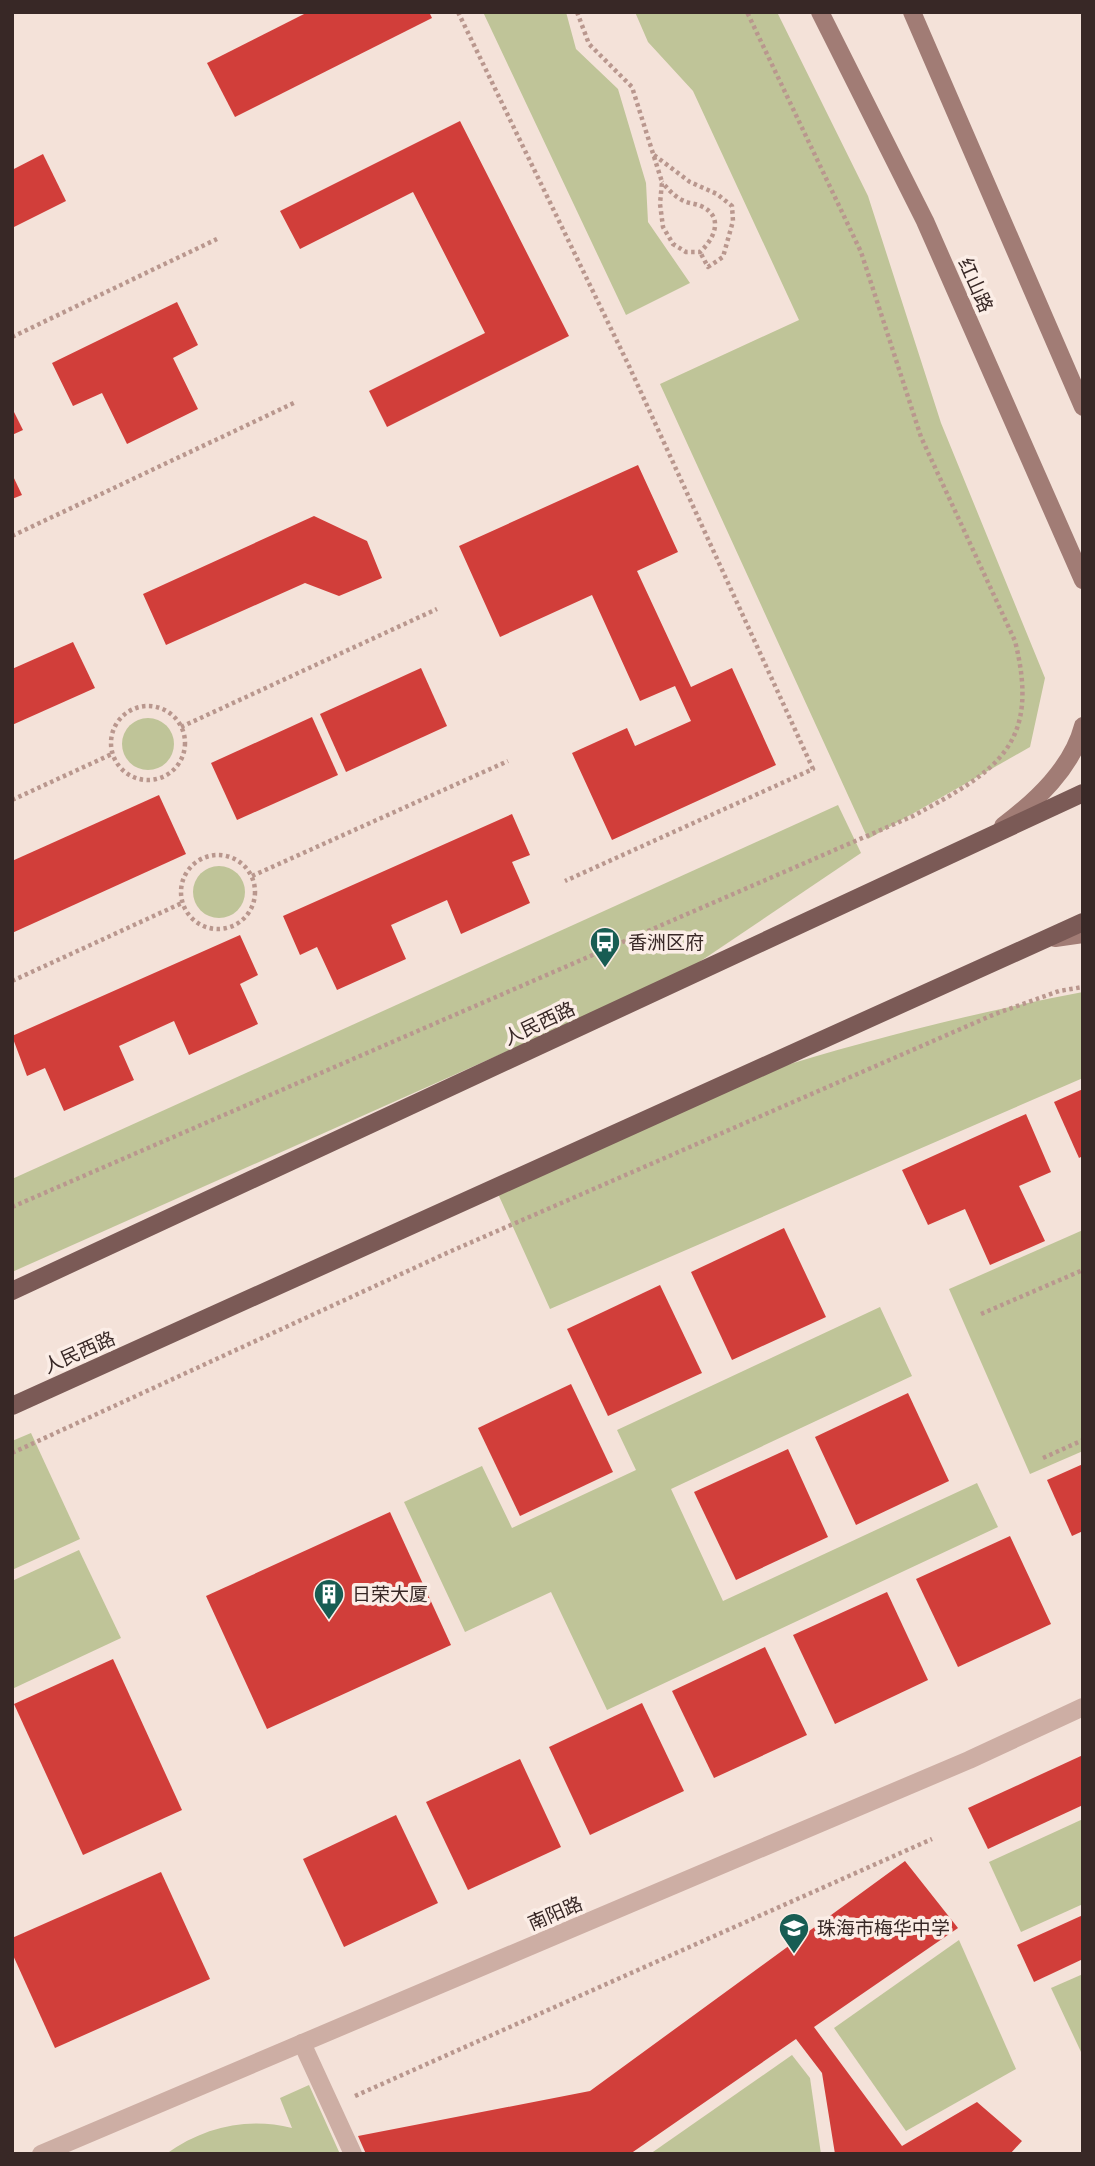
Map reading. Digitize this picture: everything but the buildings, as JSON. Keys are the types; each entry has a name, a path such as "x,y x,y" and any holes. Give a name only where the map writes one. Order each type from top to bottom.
{"main road":[{"name":"红山路","path":"820,12 925,222 1083,580"},
{"path":"912,12 1083,407"},
{"path":"986,839 1022,811 1048,786 1069,757 1083,726"},
{"name":"人民西路","path":"12,1291 1083,793"},
{"name":"人民西路","path":"12,1406 1083,922"},
{"path":"1038,943 1083,934"}],"lane":[{"name":"南阳路","path":"41,2154 969,1760 1083,1707"},
{"path":"302,2043 353,2154"}],"path":[{"path":"457,12 629,366 813,769 565,881"},
{"path":"577,12 589,44 632,87 662,182 660,204 663,227 673,244 686,252 700,251 709,243 713,233 717,222 714,215 704,207 679,199 662,182"},
{"path":"12,1207 913,816 981,778 1017,730 1023,707 1024,678 1014,641 920,437 861,252 747,12"},
{"path":"653,155 666,161 690,182 718,194 732,206 733,221 723,257 708,267 700,251"},
{"path":"12,337 216,239"},
{"path":"12,536 296,402"},
{"path":"181,727 437,609"},
{"path":"139,707 164,709 181,727 185,738 180,762 161,778 137,778 126,773 112,754 110,742 119,720 139,707"},
{"path":"12,800 112,754"},
{"path":"252,876 508,761"},
{"path":"210,856 234,858 252,876 255,900 242,920 231,927 208,928 197,922 183,903 181,891 189,869 210,856"},
{"path":"12,981 183,903"},
{"path":"12,1454 436,1258 601,1185 995,1014 1059,991 1083,987"},
{"path":"981,1314 1083,1270"},
{"path":"1042,1458 1083,1440"},
{"path":"332,2107 932,1839"}],"green space":[{"path":"483,12 566,12 576,49 618,89 646,183 648,222 690,283 626,315"},
{"path":"635,12 777,12 868,196 941,423 1045,678 1030,747 868,839 660,384 799,320 693,91 648,42"},
{"path":"148,718 158,720 166,726 172,734 172,754 166,762 158,768 148,770 138,768 130,762 124,754 122,744 124,734 130,726 138,720"},
{"path":"838,805 861,853 683,973 12,1272 12,1179"},
{"path":"219,866 229,868 237,874 243,882 243,902 237,910 229,916 219,918 209,916 201,910 195,902 193,892 195,882 201,874 209,868"},
{"path":"1083,992 1083,1078 550,1309 494,1185 628,1120 754,1075 973,1015"},
{"path":"1083,1230 1083,1451 1030,1474 949,1289"},
{"path":"880,1307 912,1376 671,1489 723,1601 977,1483 998,1527 607,1710 551,1592 465,1632 404,1502 482,1466 512,1528 636,1470 617,1430"},
{"path":"31,1433 80,1539 12,1570 12,1441"},
{"path":"79,1550 121,1638 12,1689 12,1581"},
{"path":"1083,1819 1083,1904 1021,1932 989,1862"},
{"path":"959,1940 1016,2069 906,2131 834,2028"},
{"path":"1083,1974 1083,2053 1082,2054 1051,1988"},
{"path":"792,2055 810,2078 821,2154 650,2154"},
{"path":"309,2085 340,2154 166,2154 195,2137 226,2127 259,2124 292,2128 280,2098"}],"place":[{"name":"香洲区府","path":"605,969"},
{"name":"日荣大厦","path":"329,1621"},
{"name":"珠海市梅华中学","path":"794,1955"}]}
